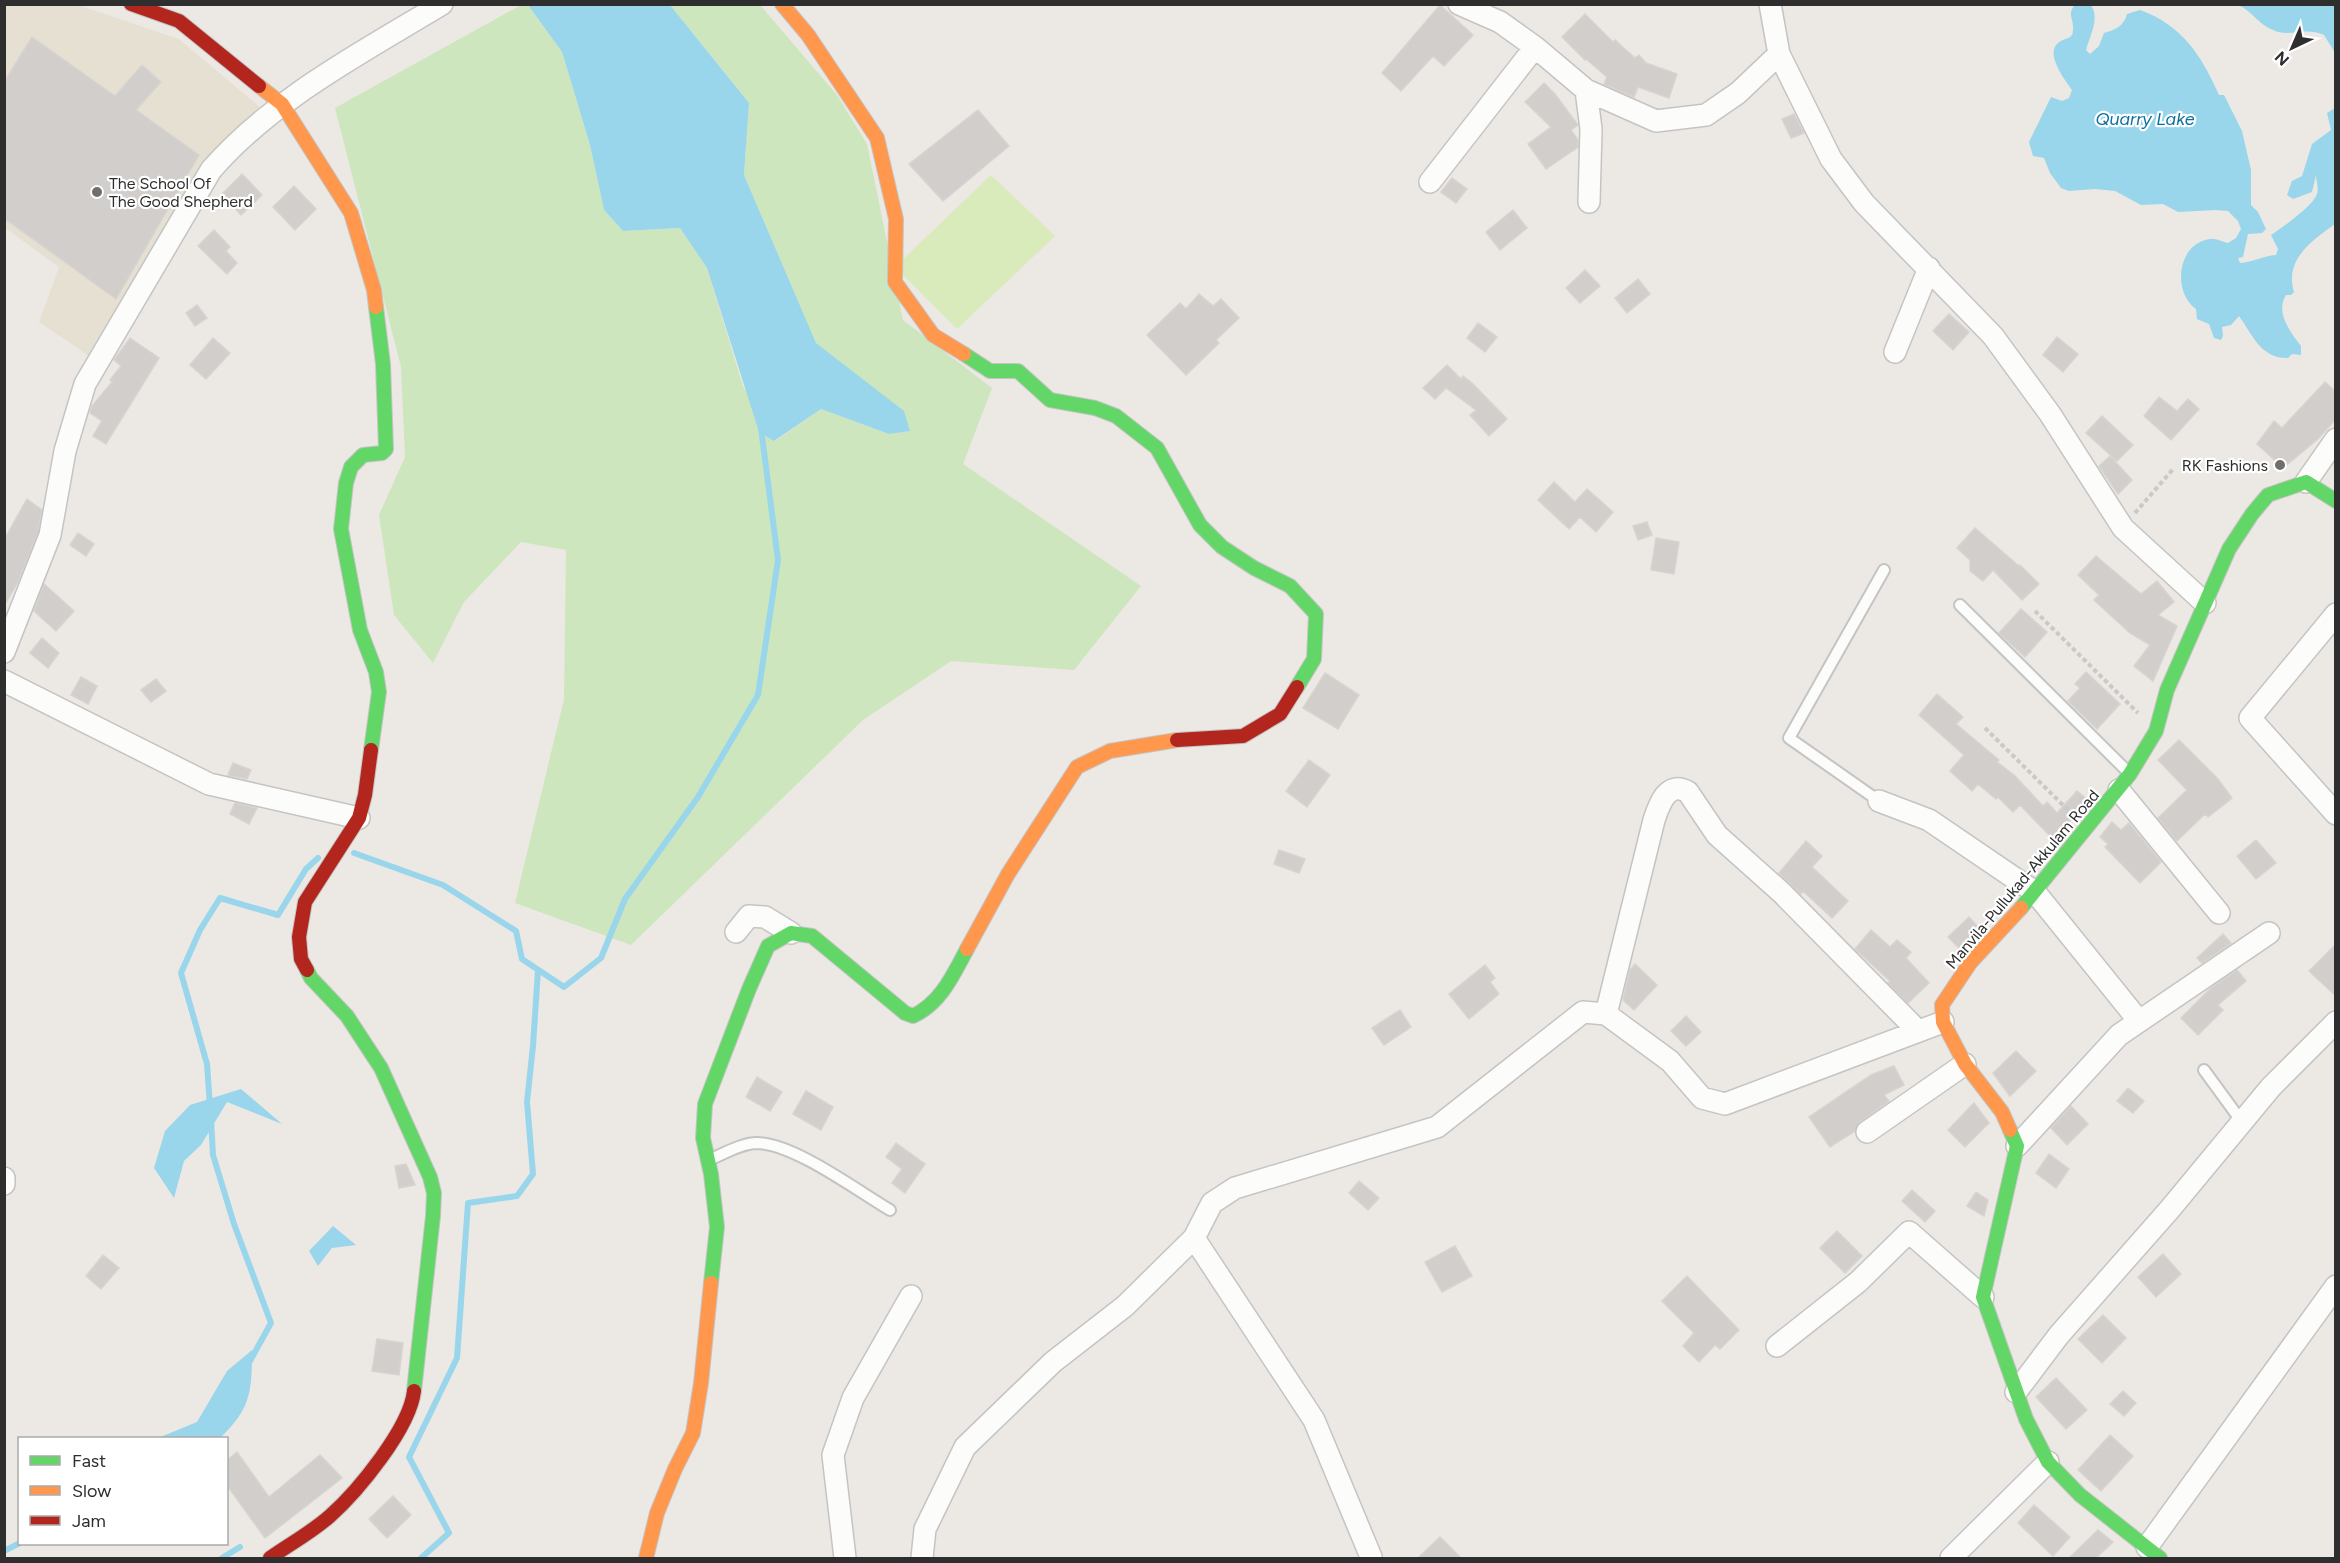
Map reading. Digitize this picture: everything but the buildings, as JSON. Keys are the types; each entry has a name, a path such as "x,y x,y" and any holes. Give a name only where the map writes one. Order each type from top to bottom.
{"street":[{"path":"131,4 179,21 282,104 351,213 374,290 383,364 386,449 382,453 363,455 351,467 346,483 341,529 360,630 376,672 379,692 365,795 358,819 305,902 299,937 301,959 311,978 347,1016 381,1068 430,1177 434,1193 413,1398 398,1432 371,1471 330,1516 270,1558"},
{"path":"4,652 50,535 65,451 85,384 211,170 230,148 282,104 442,4"},
{"path":"736,932 749,916 765,917 791,933 812,936 905,1013 913,1016 928,1009 949,983 1008,874 1077,767 1110,752 1169,740 1243,736 1280,714 1314,659 1316,614 1290,586 1254,568 1222,547 1200,525 1157,448 1116,416 1095,408 1050,400 1018,371 990,371 933,335 895,282 896,219 877,138 808,35 782,4"},
{"path":"1460,4 1500,22 1535,47 1586,90 1656,121 1706,114 1738,93 1779,54"},
{"path":"1770,4 1779,54 1831,159 1864,203 1993,336 2050,414 2123,528 2205,603"},
{"path":"1430,182 1535,47"},
{"path":"1586,90 1591,129 1589,202"},
{"path":"1895,352 1929,268"},
{"path":"2336,439 2306,482 2336,501"},
{"name":"Manvila-Pullukad-Akkulam Road","path":"1943,1022 1942,1005 1970,963 2035,892 2088,829 2124,782 2156,731 2168,690 2229,549 2268,495 2306,482"},
{"path":"2336,614 2250,718 2328,791 2336,814"},
{"path":"4,681 209,784 358,819"},
{"path":"2124,782 2218,913"},
{"path":"1606,1014 1654,820 1663,796 1675,789 1682,789 1688,792 1717,835 1782,892 1918,1031"},
{"path":"1880,801 1929,820 2035,892 2139,1021"},
{"path":"646,1558 657,1513 693,1432 717,1227 703,1138 705,1104 748,989 768,946 791,933"},
{"path":"1983,1297 2017,1146 2119,1035 2269,933"},
{"path":"922,1558 926,1529 965,1447 1053,1362 1125,1306 1194,1238 1212,1203 1234,1188 1437,1126 1582,1012 1606,1014 1670,1061 1702,1098 1725,1104 1943,1022 1965,1064 2002,1113 2017,1146"},
{"path":"2016,1392 2058,1335 2170,1209 2271,1087 2336,1022"},
{"path":"1867,1132 1965,1064"},
{"path":"4,1178 4,1184"},
{"path":"1777,1346 1858,1282 1909,1232 1983,1297 2026,1419 2048,1462 2080,1494 2153,1553 2336,1286"},
{"path":"1194,1238 1314,1420 1371,1557"},
{"path":"845,1558 833,1455 853,1398 911,1296"},
{"path":"1951,1558 2048,1462"}],"lane":[{"path":"1880,801 1789,738 1884,570"},
{"path":"1960,605 2124,782"},
{"path":"2204,1070 2242,1122"},
{"path":"708,1160 755,1143 768,1144 798,1154 890,1210"}],"path":[{"path":"2123,528 2174,468"},
{"path":"2035,611 2156,731"},
{"path":"1985,728 2088,829"}],"shaded area":[{"name":"The School Of The Good Shepherd","path":"5,5 78,5 179,39 260,107 208,162 88,355 39,322 59,267 5,228"}],"green space":[{"path":"521,5 528,5 562,52 590,145 604,210 623,231 680,228 707,268 743,386 775,441 821,409 889,434 909,431 903,411 816,344 744,175 749,103 670,5 760,5 837,95 867,144 903,320 992,388 963,464 1141,586 1074,670 951,661 863,720 631,945 515,903 564,699 566,550 521,542 464,602 433,663 394,615 379,515 405,457 401,367 335,108"},
{"path":"991,175 1055,236 957,329 895,267"}],"water":[{"name":"Quarry Lake","path":"2076,4 2091,5 2094,10 2093,27 2086,50 2090,54 2099,46 2104,33 2118,27 2124,22 2127,14 2140,10 2155,16 2179,33 2198,55 2219,95 2224,95 2242,131 2251,170 2251,205 2258,212 2266,229 2262,233 2248,234 2243,257 2238,258 2240,263 2276,255 2278,249 2271,235 2297,216 2314,199 2318,192 2316,175 2312,192 2293,199 2287,195 2292,181 2302,176 2312,144 2331,130 2327,113 2335,108 2335,224 2310,244 2297,260 2292,280 2294,292 2286,295 2282,308 2285,322 2301,346 2301,355 2292,354 2288,358 2279,357 2264,350 2239,316 2231,325 2222,327 2221,340 2214,338 2209,324 2197,319 2196,309 2188,301 2183,291 2181,280 2185,258 2199,242 2212,239 2228,243 2236,238 2241,229 2238,221 2228,211 2178,212 2163,204 2141,205 2115,191 2095,189 2069,191 2061,188 2050,173 2044,158 2033,156 2029,142 2051,97 2062,101 2069,98 2072,90 2057,66 2054,51 2061,41 2069,38 2073,33 2071,11"},
{"path":"528,5 670,5 749,103 744,175 816,343 904,411 910,431 889,434 821,409 774,441 759,432 707,268 680,228 623,231 604,210 590,145 562,52"},
{"path":"2238,5 2335,5 2335,59 2334,51 2324,35 2310,32 2279,32 2263,25"},
{"path":"241,1089 282,1124 227,1102 201,1145 184,1161 174,1198 154,1168 165,1131 190,1105"},
{"path":"333,1226 356,1245 332,1248 318,1266 309,1251"},
{"path":"252,1350 248,1398 238,1418 221,1437 160,1437 197,1422 227,1371"}],"waterway":[{"path":"354,853 443,885 516,931 522,959 564,987 601,958 625,899 698,797 758,695 778,560 761,428"},
{"path":"210,1106 207,1064 181,973 200,930 220,898 278,915 306,869 318,858"},
{"path":"421,1558 449,1533 409,1457 457,1358 468,1203 517,1196 533,1174 527,1102 538,970"},
{"path":"211,1119 213,1155 234,1224 271,1323 250,1361"},
{"path":"4,1551 18,1544"},
{"path":"222,1558 240,1547"}],"traffic: fast":[{"path":"371,750 379,692 376,672 360,630 341,529 346,483 351,467 363,455 382,453 386,449 383,364 376,307"},
{"path":"964,354 990,371 1018,371 1050,400 1095,408 1116,416 1157,448 1200,525 1222,547 1254,568 1290,586 1316,614 1314,659 1297,687"},
{"path":"2021,908 2130,774 2156,731 2167,690 2229,549 2252,514 2268,495 2306,482 2336,501"},
{"path":"711,1283 717,1227 711,1174 703,1138 705,1104 768,946 791,933 812,936 905,1013 913,1016 939,996 967,949"},
{"path":"307,970 311,978 347,1016 381,1068 430,1177 434,1193 433,1216 414,1391"},
{"path":"2010,1130 2017,1146 1983,1297 2026,1419 2048,1462 2080,1495 2160,1558"}],"traffic: slow":[{"path":"782,4 808,35 877,138 896,219 895,282 933,335 964,354"},
{"path":"259,86 282,104 351,213 374,290 376,307"},
{"path":"967,949 1008,874 1077,767 1110,751 1177,740"},
{"path":"2010,1130 2002,1112 1965,1064 1943,1022 1942,1005 1970,963 2021,908"},
{"path":"646,1558 657,1513 693,1433 701,1383 711,1283"}],"traffic: jam":[{"path":"131,4 179,21 259,86"},
{"path":"1177,740 1243,736 1280,714 1297,687"},
{"path":"307,970 301,959 299,937 305,902 359,818 365,795 371,750"},
{"path":"270,1558 323,1522 368,1475 403,1423 414,1391"}],"place":[{"name":"The School Of The Good Shepherd","path":"97,192"},
{"name":"RK Fashions","path":"2280,465"}]}
